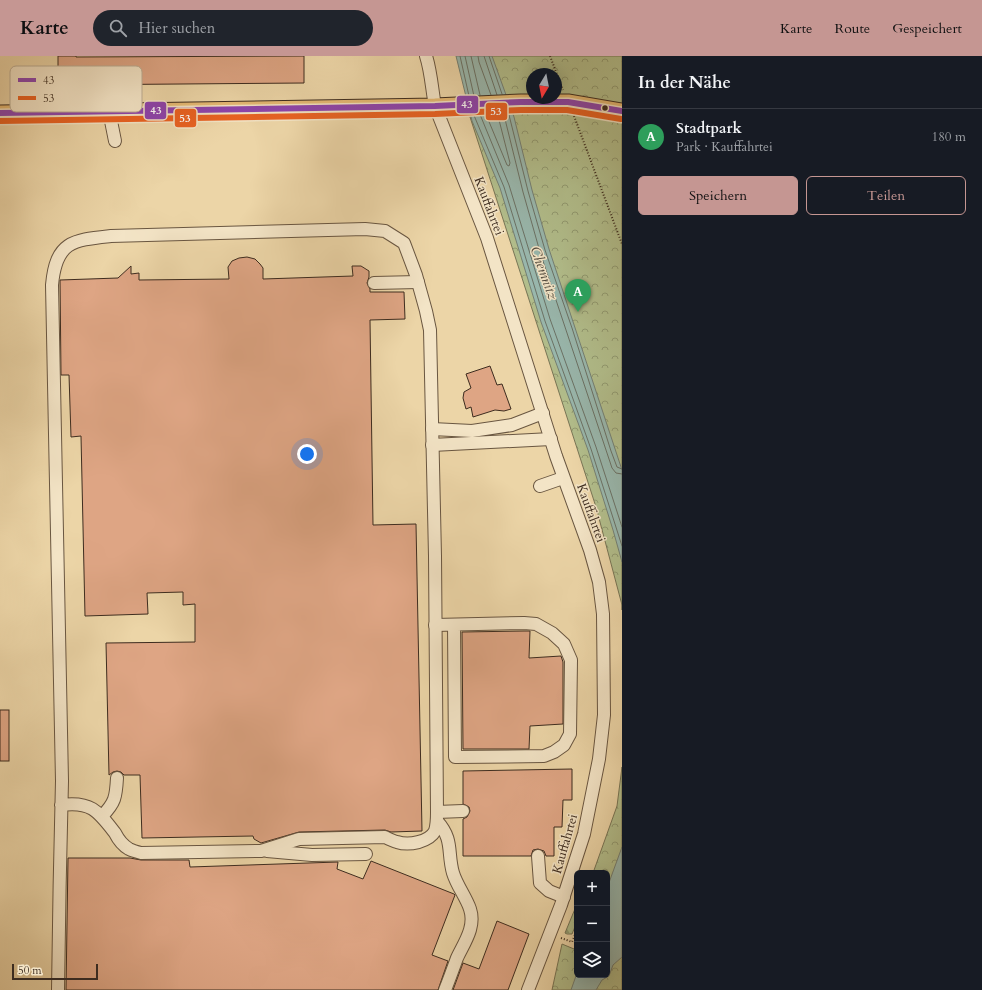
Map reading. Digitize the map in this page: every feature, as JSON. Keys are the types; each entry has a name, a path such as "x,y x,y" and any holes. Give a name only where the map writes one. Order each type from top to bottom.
{"main road":[{"path":"142,110 435,106 521,102 568,102 622,111"},
{"path":"0,113 54,112"}],"street":[{"name":"Kauffahrtei","path":"426,56 430,66 431,85 435,106 487,238 563,478 590,550 599,582 603,614 604,715 599,759 584,834 564,896 528,990"},
{"path":"109,112 116,141"},
{"path":"58,990 62,805 52,284 53,269 59,254 68,244 78,240 111,236 365,229 385,231 404,243 418,282 430,330 436,695 437,817 435,831 427,839 412,843 398,843 385,837 299,839 261,850"},
{"path":"374,283 418,282"},
{"path":"432,429 472,431 512,425 543,413"},
{"path":"432,445 551,439"},
{"path":"540,486 563,478"},
{"path":"435,625 536,624 552,633 564,644 572,660 570,734 564,745 554,752 544,756 455,758 454,625"},
{"path":"436,695 454,695"},
{"path":"102,816 112,806 116,794 116,778"},
{"path":"62,805 73,803 89,806 102,816 118,838 129,849 141,853 261,850 312,855 366,854"},
{"path":"437,817 463,811"},
{"path":"437,817 449,841 453,873 470,910 472,918 470,934 457,959 445,990"},
{"path":"538,856 540,883 549,891 564,896"}],"path":[{"path":"550,57 622,244"},
{"path":"560,937 572,942 574,937"}],"green space":[{"path":"480,56 622,56 622,605 596,507 470,117"},
{"path":"622,767 622,990 552,990 562,944 574,949 574,978 610,978 610,870 594,870 617,806"},
{"path":"574,911 574,929 572,934 565,933"}],"water":[{"name":"Chemnitz","path":"456,56 492,56 514,117 532,190 549,249 622,470 622,562 588,450 541,322 500,188 472,121"},
{"path":"622,847 622,957 613,965 610,973 610,906 610,880"},
{"path":"575,978 606,978 602,980 596,990 571,990"}],"building":[{"path":"58,56 304,56 304,83 142,84 142,66 58,66"},
{"path":"247,257 255,259 263,268 263,279 353,276 352,266 361,266 369,271 367,283 370,292 404,292 405,319 370,320 373,525 416,524 422,831 391,832 385,830 299,832 261,843 254,839 253,836 142,838 140,775 124,775 117,771 109,775 106,643 195,642 195,604 183,605 183,592 147,593 148,614 85,616 81,436 71,437 69,375 61,375 60,280 118,278 131,266 131,274 139,273 139,280 229,279 228,267 232,261"},
{"path":"490,366 497,385 502,384 511,409 504,411 495,410 473,417 471,407 466,409 463,398 464,392 471,388 466,374"},
{"path":"530,631 529,658 561,656 563,662 563,724 530,726 529,749 463,749 462,632"},
{"path":"0,710 9,710 9,761 0,761"},
{"path":"572,769 572,800 563,800 562,827 554,827 554,856 546,856 544,851 538,849 533,850 531,856 463,856 463,819 467,817 470,811 469,807 463,804 463,771"},
{"path":"68,858 189,860 190,867 338,862 337,869 363,879 371,861 455,895 432,955 448,961 438,990 66,990"},
{"path":"497,921 529,934 508,990 453,990 463,963 479,969"}],"transit line":[{"name":"43","path":"142,111 435,106 521,102 568,102 622,111"},
{"name":"53","path":"0,121 435,114 521,110 567,110 621,119"},
{"name":"43","path":"0,113 62,112"}],"place":[{"name":"Stadtpark","path":"578,312"}]}
